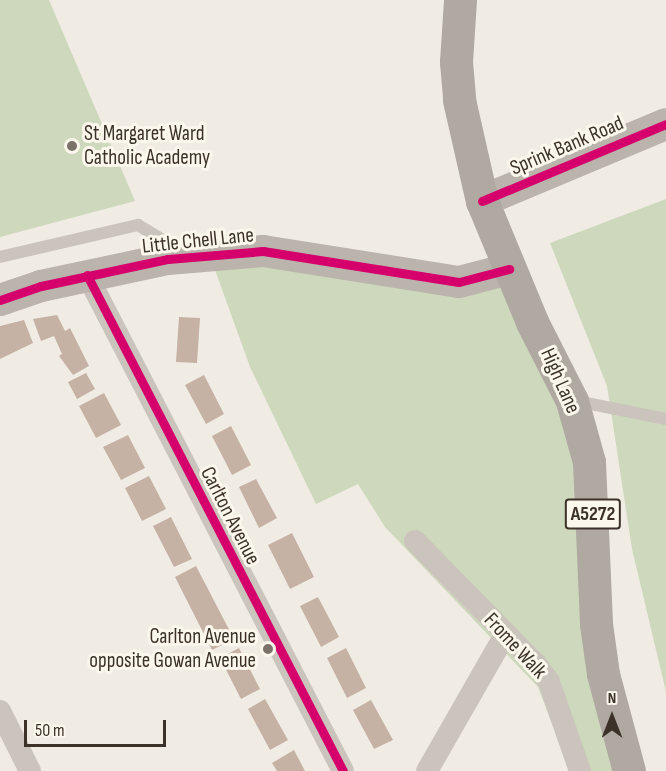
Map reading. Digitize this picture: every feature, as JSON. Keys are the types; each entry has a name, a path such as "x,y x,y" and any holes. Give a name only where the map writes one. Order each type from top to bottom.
{"main road":[{"name":"High Lane","path":"460,0 456,62 459,100 482,201 509,269 572,400 589,462 592,598 603,674 629,771"}],"street":[{"name":"Sprink Bank Road","path":"482,201 666,124"},
{"name":"Little Chell Lane","path":"0,300 87,275 192,257 263,251 459,282 509,269"},
{"name":"Carlton Avenue","path":"87,275 343,771"},
{"name":"Frome Walk","path":"415,541 549,682 580,771"},
{"path":"427,771 505,635"},
{"path":"0,711 30,771"}],"lane":[{"path":"0,257 138,225 192,257"},
{"path":"572,400 666,419"}],"green space":[{"name":"St Margaret Ward Catholic Academy","path":"0,0 49,0 135,201 0,237"},
{"path":"666,199 666,692 632,549 607,386 550,243"},
{"path":"210,256 377,267 509,269 572,401 630,771 570,771 538,687 385,527 358,484 316,504 250,367"}],"building":[{"path":"57,315 65,331 70,328 89,366 73,375 59,356 62,354 54,336 41,341 33,319"},
{"path":"179,317 200,318 197,363 176,362"},
{"path":"24,320 33,343 0,359 0,326"},
{"path":"86,373 95,389 77,399 68,382"},
{"path":"204,375 224,414 206,424 185,385"},
{"path":"104,393 121,425 96,438 79,406"},
{"path":"231,426 251,465 232,475 212,436"},
{"path":"128,435 145,468 121,480 103,447"},
{"path":"149,476 166,509 142,521 125,488"},
{"path":"256,479 277,518 259,528 239,487"},
{"path":"171,517 192,559 174,567 153,526"},
{"path":"292,533 314,577 290,589 268,545"},
{"path":"196,566 234,639 212,650 175,577"},
{"path":"318,597 339,637 321,647 300,606"},
{"path":"239,648 260,689 241,699 220,658"},
{"path":"346,648 366,688 347,698 327,658"},
{"path":"265,699 288,740 270,750 248,709"},
{"path":"371,700 393,740 374,749 353,710"},
{"path":"294,750 305,771 277,771 272,763"}],"cycle path":[{"path":"482,201 666,124"},
{"path":"0,300 41,286 168,259 263,251 459,282 509,269"},
{"path":"87,275 343,771"}],"place":[{"name":"St Margaret Ward Catholic Academy","path":"72,146"},
{"name":"Carlton Avenue opposite Gowan Avenue","path":"268,649"}]}
